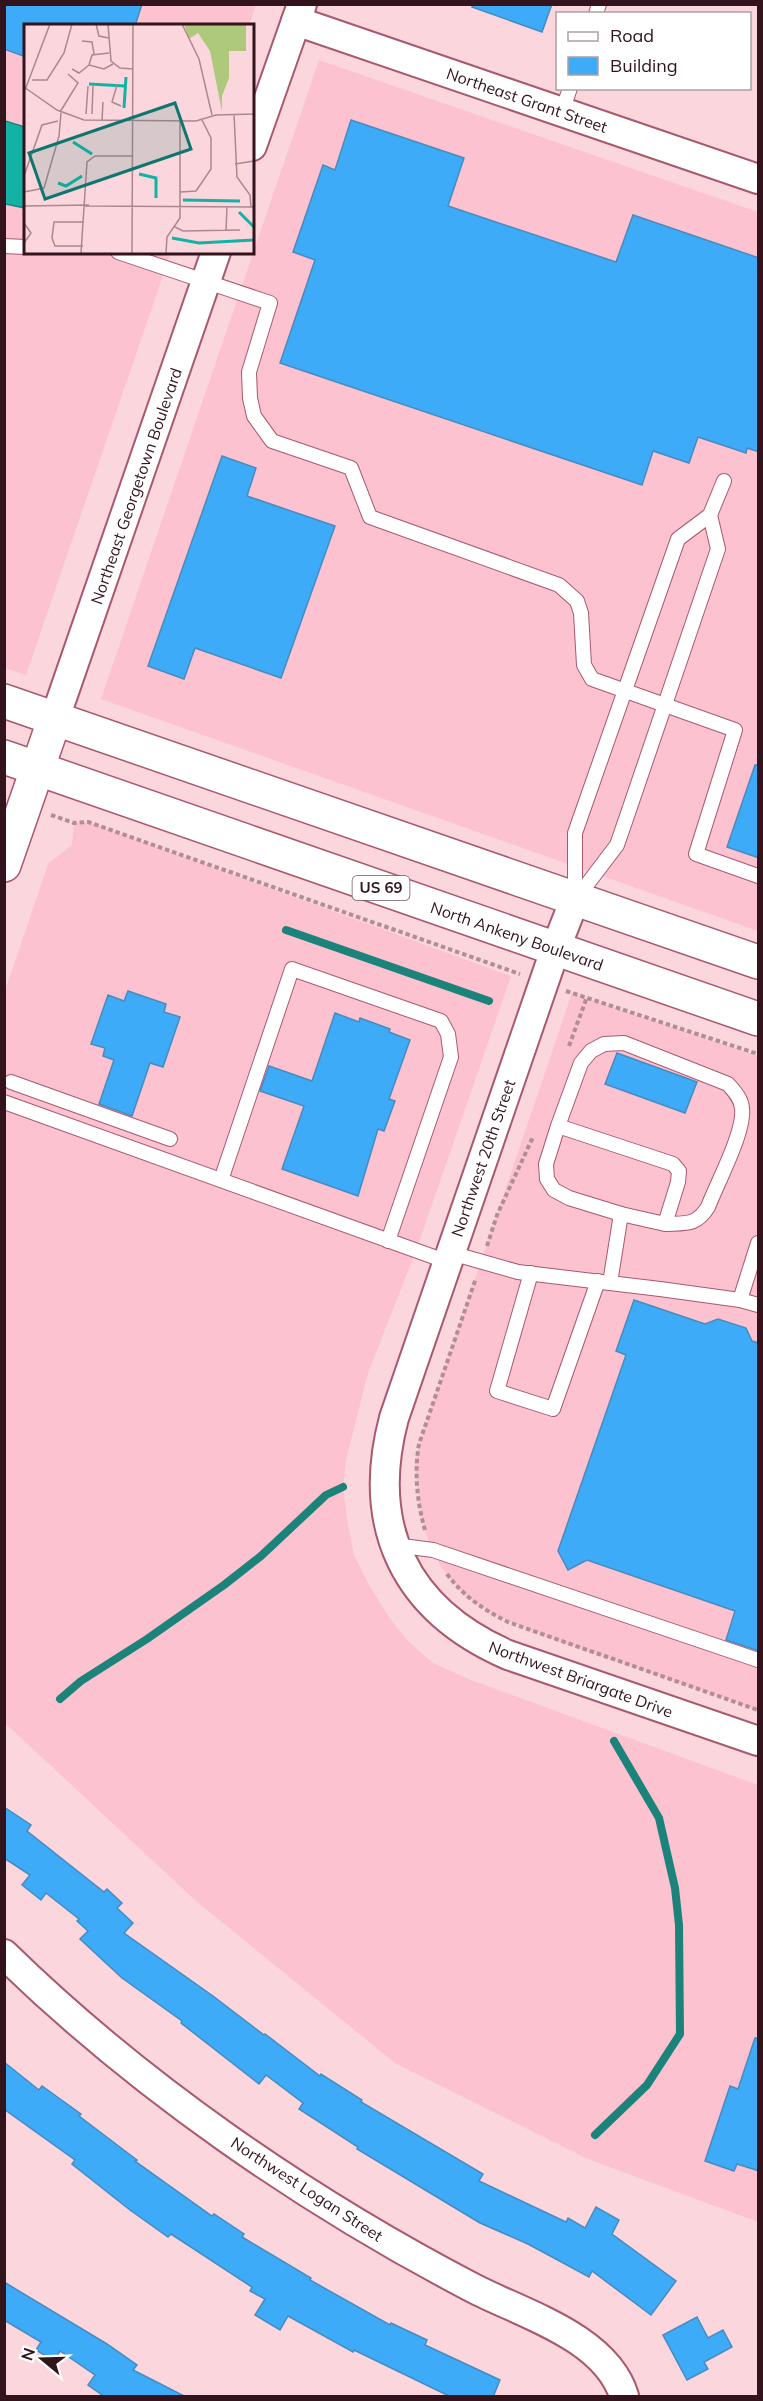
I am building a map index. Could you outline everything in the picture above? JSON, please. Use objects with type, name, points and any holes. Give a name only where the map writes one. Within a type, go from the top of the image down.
[{"type":"main road","points":[[4,701],[759,962]]},
{"type":"main road","points":[[4,865],[55,718]]},
{"type":"main road","name":"North Ankeny Boulevard","points":[[4,757],[759,1020]]},
{"type":"street","name":"Northeast Grant Street","points":[[299,13],[566,100],[759,179]]},
{"type":"street","points":[[254,140],[299,13]]},
{"type":"street","name":"Northeast Georgetown Boulevard","points":[[55,718],[215,254]]},
{"type":"street","name":"Northwest 20th Street","points":[[394,1418],[555,950],[575,899]]},
{"type":"street","name":"Northwest Briargate Drive","points":[[394,1418],[386,1448],[383,1482],[386,1512],[395,1545],[409,1574],[430,1603],[454,1626],[480,1643],[508,1655],[759,1741]]},
{"type":"street","name":"Northwest Logan Street","points":[[4,1954],[54,2003],[243,2148],[380,2237],[475,2289],[577,2340],[608,2367],[624,2397]]},
{"type":"lane","points":[[4,246],[24,247]]},
{"type":"lane","points":[[124,254],[270,303],[249,372],[249,384],[254,416],[272,441],[351,468],[370,517],[532,574],[569,592],[577,601],[581,613],[584,665],[592,679],[735,730],[696,854],[759,876]]},
{"type":"lane","points":[[575,899],[575,833],[678,538],[710,515],[724,481]]},
{"type":"lane","points":[[575,899],[616,845],[718,549],[710,515]]},
{"type":"lane","points":[[221,1180],[292,969],[441,1021],[448,1034],[450,1057],[388,1241]]},
{"type":"lane","points":[[624,1043],[728,1084],[738,1095],[742,1107],[742,1125],[708,1207],[701,1218],[692,1223],[665,1224],[621,1214],[569,1198],[554,1190],[547,1179],[546,1164],[558,1126],[581,1063],[591,1051],[604,1044],[624,1043]]},
{"type":"lane","points":[[11,1082],[170,1139]]},
{"type":"lane","points":[[4,1102],[388,1241],[518,1272],[740,1300],[759,1305]]},
{"type":"lane","points":[[558,1126],[673,1164],[679,1171],[678,1182],[665,1224]]},
{"type":"lane","points":[[531,1273],[497,1391],[553,1409],[604,1282],[621,1214]]},
{"type":"lane","points":[[740,1300],[759,1244]]},
{"type":"lane","points":[[395,1545],[433,1550],[759,1660]]},
{"type":"path","points":[[24,807],[74,823],[88,822],[507,968],[543,985],[596,999],[759,1054]]},
{"type":"shaded area","points":[[5,5],[256,5],[249,24],[24,24],[24,254],[170,254],[26,675],[5,668]]},
{"type":"shaded area","points":[[319,60],[758,212],[758,931],[101,699]]},
{"type":"shaded area","points":[[5,121],[24,127],[24,208],[5,204]]},
{"type":"shaded area","points":[[88,822],[511,976],[416,1251],[368,1373],[346,1460],[343,1487],[354,1555],[389,1617],[408,1641],[433,1663],[471,1680],[758,1785],[758,2222],[588,2159],[395,2063],[196,1901],[5,1723],[5,991],[48,864],[72,845],[74,823]]},
{"type":"shaded area","points":[[572,993],[758,1056],[758,1710],[543,1636],[489,1612],[464,1595],[441,1567],[427,1537],[421,1517],[415,1464],[419,1444]]},
{"type":"building","points":[[4,4],[142,4],[136,24],[24,24],[24,56],[4,49]]},
{"type":"building","points":[[473,4],[552,4],[542,32],[472,7]]},
{"type":"building","points":[[351,120],[464,158],[448,206],[616,262],[633,215],[759,258],[759,452],[747,448],[746,453],[698,437],[689,463],[653,451],[642,485],[280,363],[315,260],[293,252],[323,165],[335,170]]},
{"type":"building","points":[[222,456],[256,468],[247,496],[335,526],[281,678],[195,648],[184,679],[148,666]]},
{"type":"building","points":[[755,765],[759,765],[759,858],[727,847]]},
{"type":"building","points":[[128,991],[166,1004],[164,1012],[180,1017],[163,1067],[150,1063],[132,1116],[99,1104],[114,1060],[103,1056],[105,1048],[91,1044],[108,995],[124,1001]]},
{"type":"building","points":[[335,1013],[359,1022],[360,1018],[390,1029],[389,1032],[410,1040],[389,1099],[395,1101],[384,1131],[378,1129],[358,1196],[282,1169],[304,1106],[260,1091],[269,1066],[312,1081]]},
{"type":"building","points":[[617,1053],[697,1082],[685,1113],[605,1084]]},
{"type":"building","points":[[634,1300],[705,1324],[718,1319],[746,1328],[752,1341],[759,1343],[759,1651],[726,1640],[735,1611],[587,1560],[568,1570],[558,1551],[626,1355],[616,1351]]},
{"type":"building","points":[[4,1807],[31,1825],[27,1831],[104,1892],[107,1889],[122,1903],[117,1908],[133,1923],[124,1933],[320,2076],[321,2074],[362,2100],[361,2102],[483,2174],[479,2181],[566,2222],[568,2218],[585,2228],[596,2207],[619,2220],[612,2234],[676,2281],[651,2315],[592,2271],[589,2277],[528,2244],[480,2223],[357,2149],[358,2147],[299,2109],[303,2103],[266,2075],[259,2084],[181,2023],[182,2021],[122,1978],[80,1939],[88,1931],[77,1921],[79,1919],[46,1893],[41,1900],[22,1885],[30,1875],[4,1858]]},
{"type":"building","points":[[755,2038],[759,2038],[759,2171],[737,2164],[734,2171],[705,2161],[730,2086],[738,2089]]},
{"type":"building","points":[[4,2062],[39,2090],[42,2086],[81,2114],[79,2116],[137,2160],[135,2161],[212,2216],[214,2214],[244,2234],[242,2237],[311,2278],[310,2280],[390,2325],[391,2323],[427,2340],[425,2345],[500,2380],[493,2397],[451,2397],[354,2350],[353,2352],[288,2316],[280,2330],[255,2315],[265,2299],[250,2291],[252,2287],[171,2234],[168,2237],[130,2210],[72,2164],[75,2160],[4,2109]]},
{"type":"building","points":[[4,2282],[107,2344],[137,2365],[133,2370],[186,2397],[105,2397],[88,2385],[95,2375],[60,2351],[54,2361],[36,2350],[41,2342],[4,2320]]},
{"type":"building","points":[[697,2317],[708,2338],[723,2330],[732,2347],[704,2362],[708,2369],[687,2380],[663,2335]]},
{"type":"waterway","points":[[286,930],[489,1001]]},
{"type":"waterway","points":[[60,1699],[81,1681],[147,1639],[224,1585],[261,1556],[326,1495],[343,1487]]},
{"type":"waterway","points":[[595,2135],[647,2085],[680,2034],[679,1925],[675,1888],[659,1818],[614,1741]]}]
